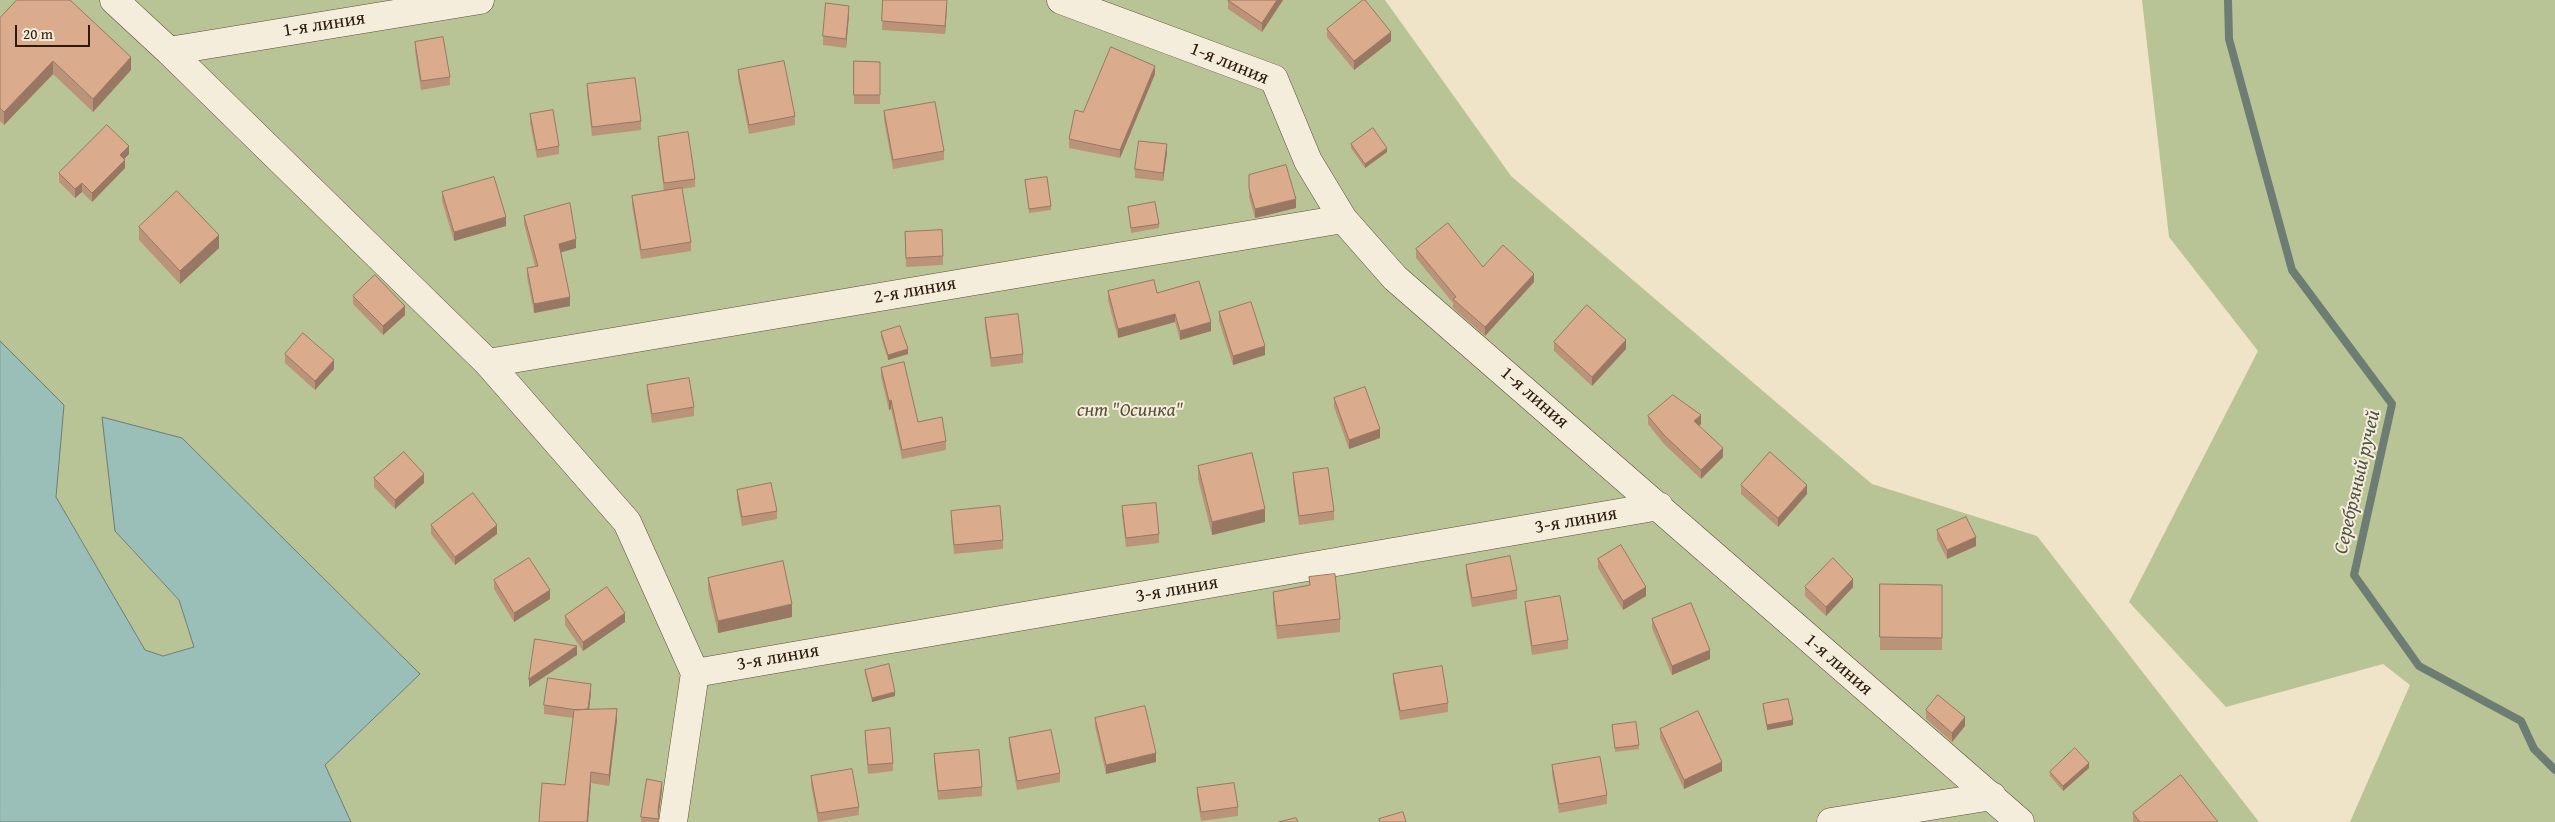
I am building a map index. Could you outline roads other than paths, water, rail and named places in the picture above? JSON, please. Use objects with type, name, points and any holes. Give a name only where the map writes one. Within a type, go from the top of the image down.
[{"type":"street","points":[[114,0],[169,50],[488,364],[627,522],[695,673],[673,822]]},
{"type":"street","name":"1-я линия","points":[[169,50],[480,0]]},
{"type":"street","name":"1-я линия","points":[[1061,0],[1274,79],[1308,162],[1343,219],[1395,278],[1660,506],[1843,670],[2020,822]]},
{"type":"street","name":"2-я линия","points":[[488,364],[1343,219]]},
{"type":"street","name":"3-я линия","points":[[695,673],[1660,506]]},
{"type":"street","points":[[1831,822],[1992,796]]},
{"type":"water","points":[[0,341],[64,405],[56,497],[145,650],[163,656],[194,647],[179,600],[115,531],[102,417],[182,438],[420,674],[325,765],[351,822],[0,822]]},
{"type":"waterway","name":"Серебряный ручей","points":[[2228,0],[2229,39],[2292,270],[2392,404],[2354,575],[2419,666],[2521,721],[2534,749],[2555,770]]},
{"type":"park label","name":"снт \"Осинка\"","points":[[1130,411]]}]
